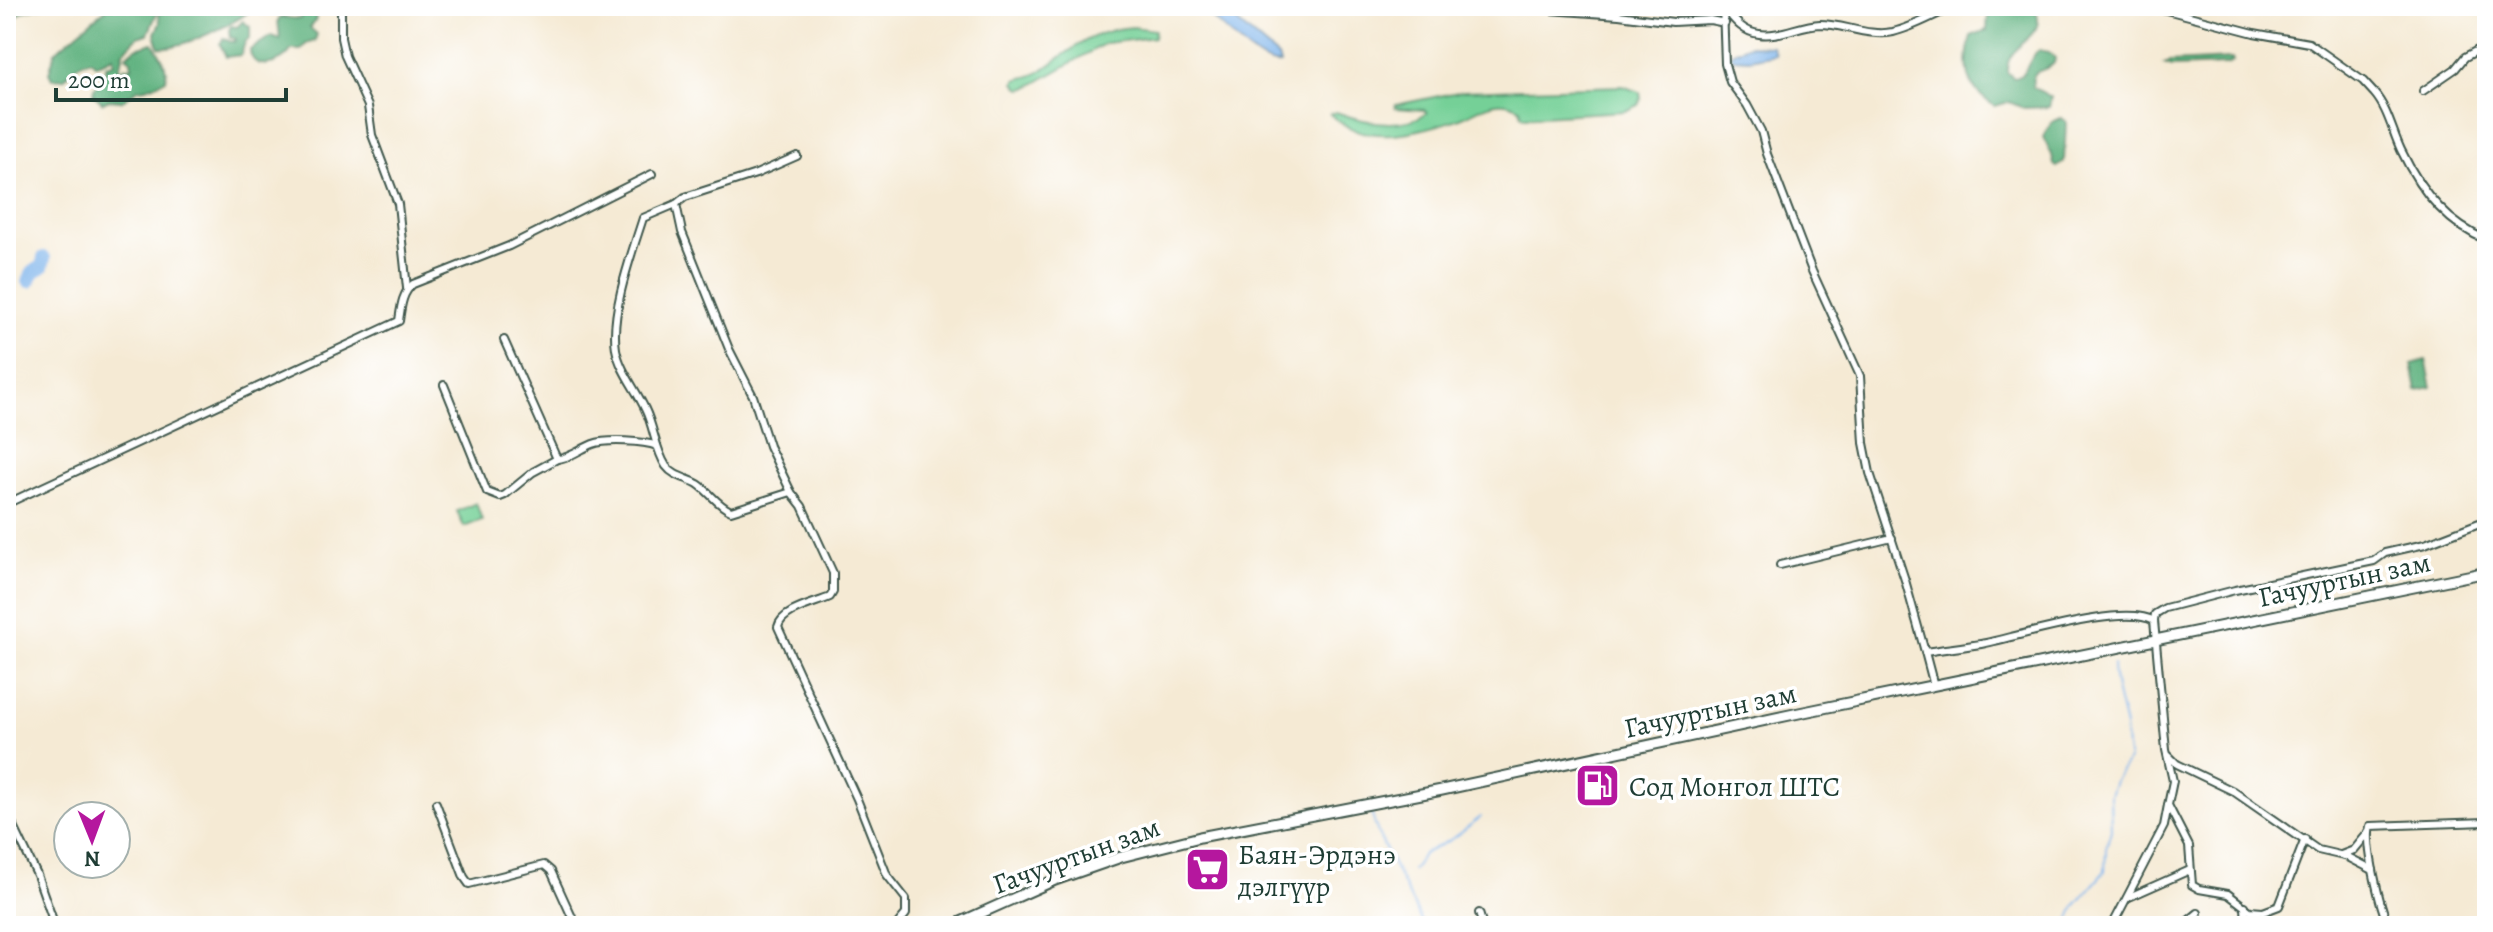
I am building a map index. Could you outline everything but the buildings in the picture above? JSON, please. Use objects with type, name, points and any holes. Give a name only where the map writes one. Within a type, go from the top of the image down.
[{"type":"main road","name":"Гачууртын зам","points":[[952,926],[1055,880],[1108,861],[1200,837],[1442,790],[2487,572]]},
{"type":"street","points":[[6,504],[399,321],[407,288],[398,204],[372,135],[368,106],[345,56],[341,38],[341,6]]},
{"type":"street","points":[[1494,6],[1673,22],[1710,20],[1725,23]]},
{"type":"street","points":[[1723,7],[1742,29],[1758,34],[1775,34],[1801,26],[1823,24],[1889,33],[1906,29],[1956,6]]},
{"type":"street","points":[[2151,6],[2270,37],[2309,43],[2363,81],[2374,93],[2425,193],[2451,219],[2487,240]]},
{"type":"street","points":[[1723,7],[1725,64],[1730,82],[1761,131],[1812,271],[1860,376],[1864,443],[1870,473],[1934,686]]},
{"type":"street","points":[[2423,91],[2455,69],[2465,57],[2487,45]]},
{"type":"street","points":[[791,492],[731,511],[698,484],[667,468],[646,410],[625,373],[615,338],[625,276],[643,218],[685,197],[756,174],[797,156]]},
{"type":"street","points":[[407,288],[509,246],[652,174]]},
{"type":"street","points":[[676,204],[682,232],[729,349],[753,396],[769,446],[791,492],[802,506],[833,573],[830,597],[787,614],[780,619],[778,627],[857,799],[887,875],[906,899],[906,914],[896,926]]},
{"type":"street","points":[[504,340],[557,459]]},
{"type":"street","points":[[444,385],[487,492],[500,497],[533,472],[595,443],[609,441],[657,446]]},
{"type":"street","points":[[2112,926],[2164,826],[2173,781],[2166,750],[2155,614],[2165,608],[2235,590],[2374,561],[2385,553],[2425,544],[2487,520]]},
{"type":"street","points":[[1780,565],[1892,538]]},
{"type":"street","points":[[1925,652],[1981,644],[2111,617],[2140,615],[2154,621]]},
{"type":"street","points":[[2166,750],[2177,764],[2233,791],[2318,850],[2362,862],[2373,870]]},
{"type":"street","points":[[436,803],[469,884],[544,865],[551,871],[576,926]]},
{"type":"street","points":[[2168,805],[2189,846],[2192,885],[2228,894],[2250,911],[2263,912],[2279,906],[2305,839]]},
{"type":"street","points":[[6,810],[37,875],[55,926]]},
{"type":"street","points":[[2340,856],[2354,850],[2370,826],[2487,822]]},
{"type":"street","points":[[2368,833],[2373,870],[2389,926]]},
{"type":"street","points":[[2127,898],[2190,870]]},
{"type":"street","points":[[2245,906],[2246,926]]},
{"type":"street","points":[[1479,913],[1483,926]]},
{"type":"street","points":[[2182,926],[2198,913]]},
{"type":"green space","points":[[6,6],[45,6],[24,11],[9,22],[6,21]]},
{"type":"green space","points":[[109,6],[160,6],[148,34],[138,37],[122,53],[119,68],[123,71],[125,67],[132,67],[131,60],[126,56],[136,48],[153,43],[163,60],[166,79],[138,89],[122,101],[103,103],[93,94],[94,88],[104,80],[106,66],[114,63],[113,57],[96,65],[91,60],[83,62],[65,78],[52,79],[49,73],[55,52]]},
{"type":"green space","points":[[170,6],[255,6],[210,33],[181,44],[159,47],[155,33],[160,23],[159,15]]},
{"type":"green space","points":[[292,6],[314,6],[316,19],[310,28],[317,34],[315,41],[301,50],[291,50],[275,63],[256,62],[250,50],[271,36],[280,39],[278,20],[282,17],[300,19],[301,15]]},
{"type":"green space","points":[[2016,6],[2035,9],[2037,27],[2013,54],[2007,72],[2014,78],[2018,77],[2039,50],[2049,52],[2055,58],[2054,63],[2036,73],[2033,87],[2051,97],[2049,107],[2024,108],[2009,102],[1995,106],[1978,92],[1969,76],[1967,58],[1971,36],[1987,30],[1988,15]]},
{"type":"green space","points":[[243,21],[250,27],[250,38],[245,42],[241,55],[226,57],[220,44],[223,39],[234,42],[236,39],[230,37],[229,30]]},
{"type":"green space","points":[[1133,27],[1155,30],[1154,37],[1106,43],[1027,88],[1021,89],[1015,83],[1038,73],[1095,36]]},
{"type":"green space","points":[[2232,59],[2233,62],[2226,65],[2172,67],[2164,64],[2170,62]]},
{"type":"green space","points":[[1622,86],[1640,92],[1641,99],[1638,105],[1625,111],[1525,117],[1520,108],[1502,103],[1407,133],[1358,131],[1330,114],[1336,112],[1358,119],[1393,123],[1427,113],[1424,110],[1395,108],[1395,105],[1463,91]]},
{"type":"green space","points":[[2061,118],[2066,122],[2064,162],[2057,167],[2043,137],[2052,122]]},
{"type":"green space","points":[[2426,360],[2432,387],[2417,390],[2412,364]]},
{"type":"green space","points":[[476,503],[482,520],[464,527],[457,511]]},
{"type":"water","points":[[1199,6],[1218,6],[1278,57],[1280,64],[1261,59],[1249,51]]},
{"type":"water","points":[[1749,45],[1772,46],[1775,54],[1750,59],[1732,58],[1731,53]]},
{"type":"waterway","points":[[29,281],[33,272],[42,267],[44,258]]},
{"type":"waterway","points":[[2067,926],[2075,906],[2105,871],[2111,830],[2110,795],[2116,778],[2129,760],[2113,664]]},
{"type":"waterway","points":[[1371,813],[1379,836],[1424,926]]},
{"type":"waterway","points":[[1412,870],[1423,854],[1450,840],[1481,817]]},
{"type":"place","name":"Сод Монгол ШТС","points":[[1598,786]]},
{"type":"place","name":"Баян-Эрдэнэ дэлгүүр","points":[[1207,870]]}]
